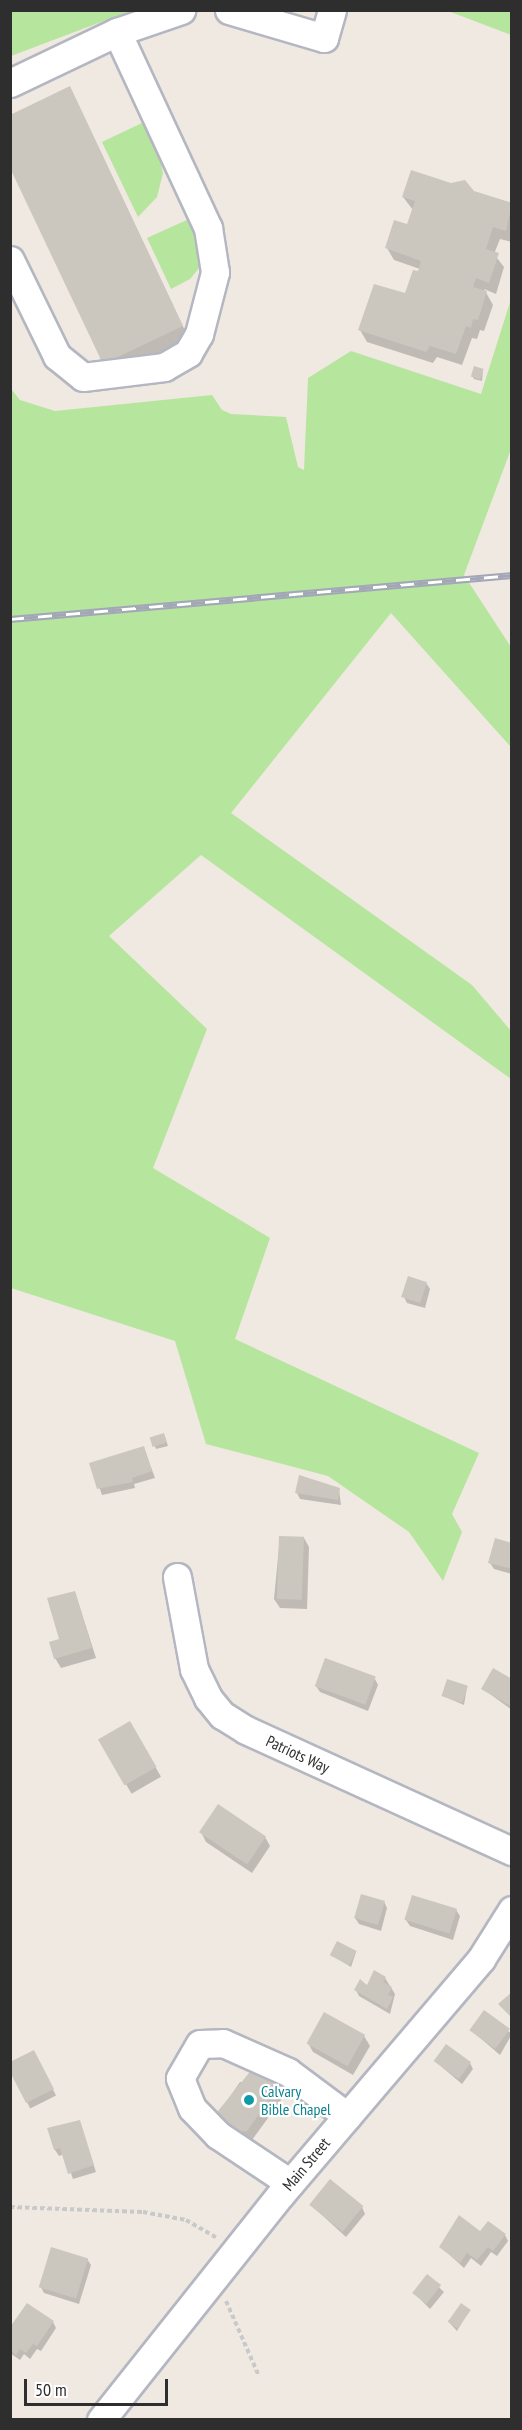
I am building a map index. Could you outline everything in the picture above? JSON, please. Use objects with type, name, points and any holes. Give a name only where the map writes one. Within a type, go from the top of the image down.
[{"type":"street","points":[[10,83],[117,32],[181,10]]},
{"type":"street","points":[[229,10],[324,38],[333,10]]},
{"type":"street","points":[[10,260],[57,356],[83,377],[164,367],[188,353],[200,334],[215,272],[208,228],[117,32]]},
{"type":"street","name":"Patriots Way","points":[[177,1577],[194,1669],[208,1698],[222,1715],[257,1736],[512,1851]]},
{"type":"street","name":"Main Street","points":[[101,2420],[290,2183],[481,1959],[512,1910]]},
{"type":"street","points":[[290,2183],[218,2135],[192,2108],[180,2078],[200,2044],[223,2043],[288,2072],[347,2116]]},
{"type":"path","points":[[10,2207],[165,2216],[198,2224],[234,2251]]},
{"type":"path","points":[[213,2278],[220,2284],[250,2363],[258,2374]]},
{"type":"green space","points":[[11,10],[130,10],[130,11],[11,56]]},
{"type":"green space","points":[[448,11],[511,11],[511,35]]},
{"type":"green space","points":[[142,123],[158,151],[163,173],[157,197],[138,217],[102,142]]},
{"type":"green space","points":[[189,219],[200,254],[200,267],[190,279],[171,289],[147,238]]},
{"type":"green space","points":[[511,299],[511,449],[464,575],[511,647],[511,747],[391,613],[231,813],[472,985],[511,1031],[511,1079],[201,855],[109,936],[207,1029],[153,1168],[270,1238],[235,1339],[479,1453],[452,1514],[462,1532],[443,1581],[409,1532],[328,1476],[206,1444],[175,1341],[11,1288],[11,389],[20,400],[55,411],[212,395],[222,410],[231,414],[286,417],[298,467],[304,470],[308,378],[351,351],[481,394]]},
{"type":"building","points":[[70,86],[183,326],[103,364],[10,168],[10,115]]},
{"type":"building","points":[[411,170],[451,183],[465,180],[474,191],[512,203],[506,231],[493,227],[486,249],[499,253],[489,283],[476,278],[473,287],[487,291],[478,320],[473,319],[471,328],[466,326],[456,354],[430,346],[426,352],[358,330],[374,284],[405,293],[413,270],[418,271],[421,261],[385,248],[394,220],[407,224],[415,201],[402,197]]},
{"type":"building","points":[[474,366],[484,369],[480,379],[471,377]]},
{"type":"building","points":[[408,1276],[427,1282],[420,1303],[401,1297]]},
{"type":"building","points":[[164,1433],[167,1443],[153,1447],[150,1437]]},
{"type":"building","points":[[144,1446],[152,1471],[132,1478],[133,1482],[97,1489],[89,1463]]},
{"type":"building","points":[[299,1475],[340,1488],[338,1500],[295,1493]]},
{"type":"building","points":[[279,1536],[304,1537],[302,1600],[277,1599]]},
{"type":"building","points":[[495,1538],[512,1543],[512,1569],[488,1563]]},
{"type":"building","points":[[75,1591],[92,1648],[54,1659],[49,1642],[59,1639],[47,1598]]},
{"type":"building","points":[[325,1658],[376,1676],[365,1705],[315,1686]]},
{"type":"building","points":[[493,1668],[512,1679],[512,1707],[481,1689]]},
{"type":"building","points":[[447,1679],[468,1686],[462,1703],[441,1696]]},
{"type":"building","points":[[130,1721],[156,1767],[124,1785],[98,1740]]},
{"type":"building","points":[[218,1804],[266,1836],[247,1865],[199,1832]]},
{"type":"building","points":[[361,1894],[385,1901],[378,1925],[354,1918]]},
{"type":"building","points":[[412,1895],[457,1909],[449,1934],[404,1920]]},
{"type":"building","points":[[337,1941],[357,1951],[349,1965],[330,1955]]},
{"type":"building","points":[[374,1970],[386,1977],[383,1982],[392,1987],[388,1995],[393,1997],[387,2009],[354,1990],[360,1979],[367,1985]]},
{"type":"building","points":[[512,1992],[512,2018],[498,2004]]},
{"type":"building","points":[[484,2010],[510,2029],[495,2049],[469,2030]]},
{"type":"building","points":[[324,2012],[365,2035],[348,2066],[307,2043]]},
{"type":"building","points":[[446,2044],[471,2062],[459,2079],[434,2061]]},
{"type":"building","points":[[34,2050],[54,2089],[26,2103],[10,2072],[10,2062]]},
{"type":"building","name":"Calvary Bible Chapel","points":[[253,2068],[272,2072],[279,2086],[247,2131],[237,2132],[220,2121],[218,2111]]},
{"type":"building","points":[[80,2120],[94,2165],[68,2174],[60,2148],[54,2150],[47,2128]]},
{"type":"building","points":[[330,2179],[363,2206],[343,2232],[309,2205]]},
{"type":"building","points":[[459,2215],[480,2231],[488,2221],[506,2234],[493,2251],[488,2247],[477,2260],[467,2253],[460,2263],[439,2247]]},
{"type":"building","points":[[51,2247],[88,2258],[76,2299],[39,2287]]},
{"type":"building","points":[[427,2274],[441,2285],[426,2304],[412,2293]]},
{"type":"building","points":[[27,2303],[54,2321],[37,2346],[33,2344],[26,2353],[20,2349],[16,2355],[10,2350],[10,2327]]},
{"type":"building","points":[[461,2303],[471,2310],[458,2329],[448,2322]]},
{"type":"railway","points":[[10,619],[512,575]]},
{"type":"place","name":"Calvary Bible Chapel","points":[[249,2100]]}]
